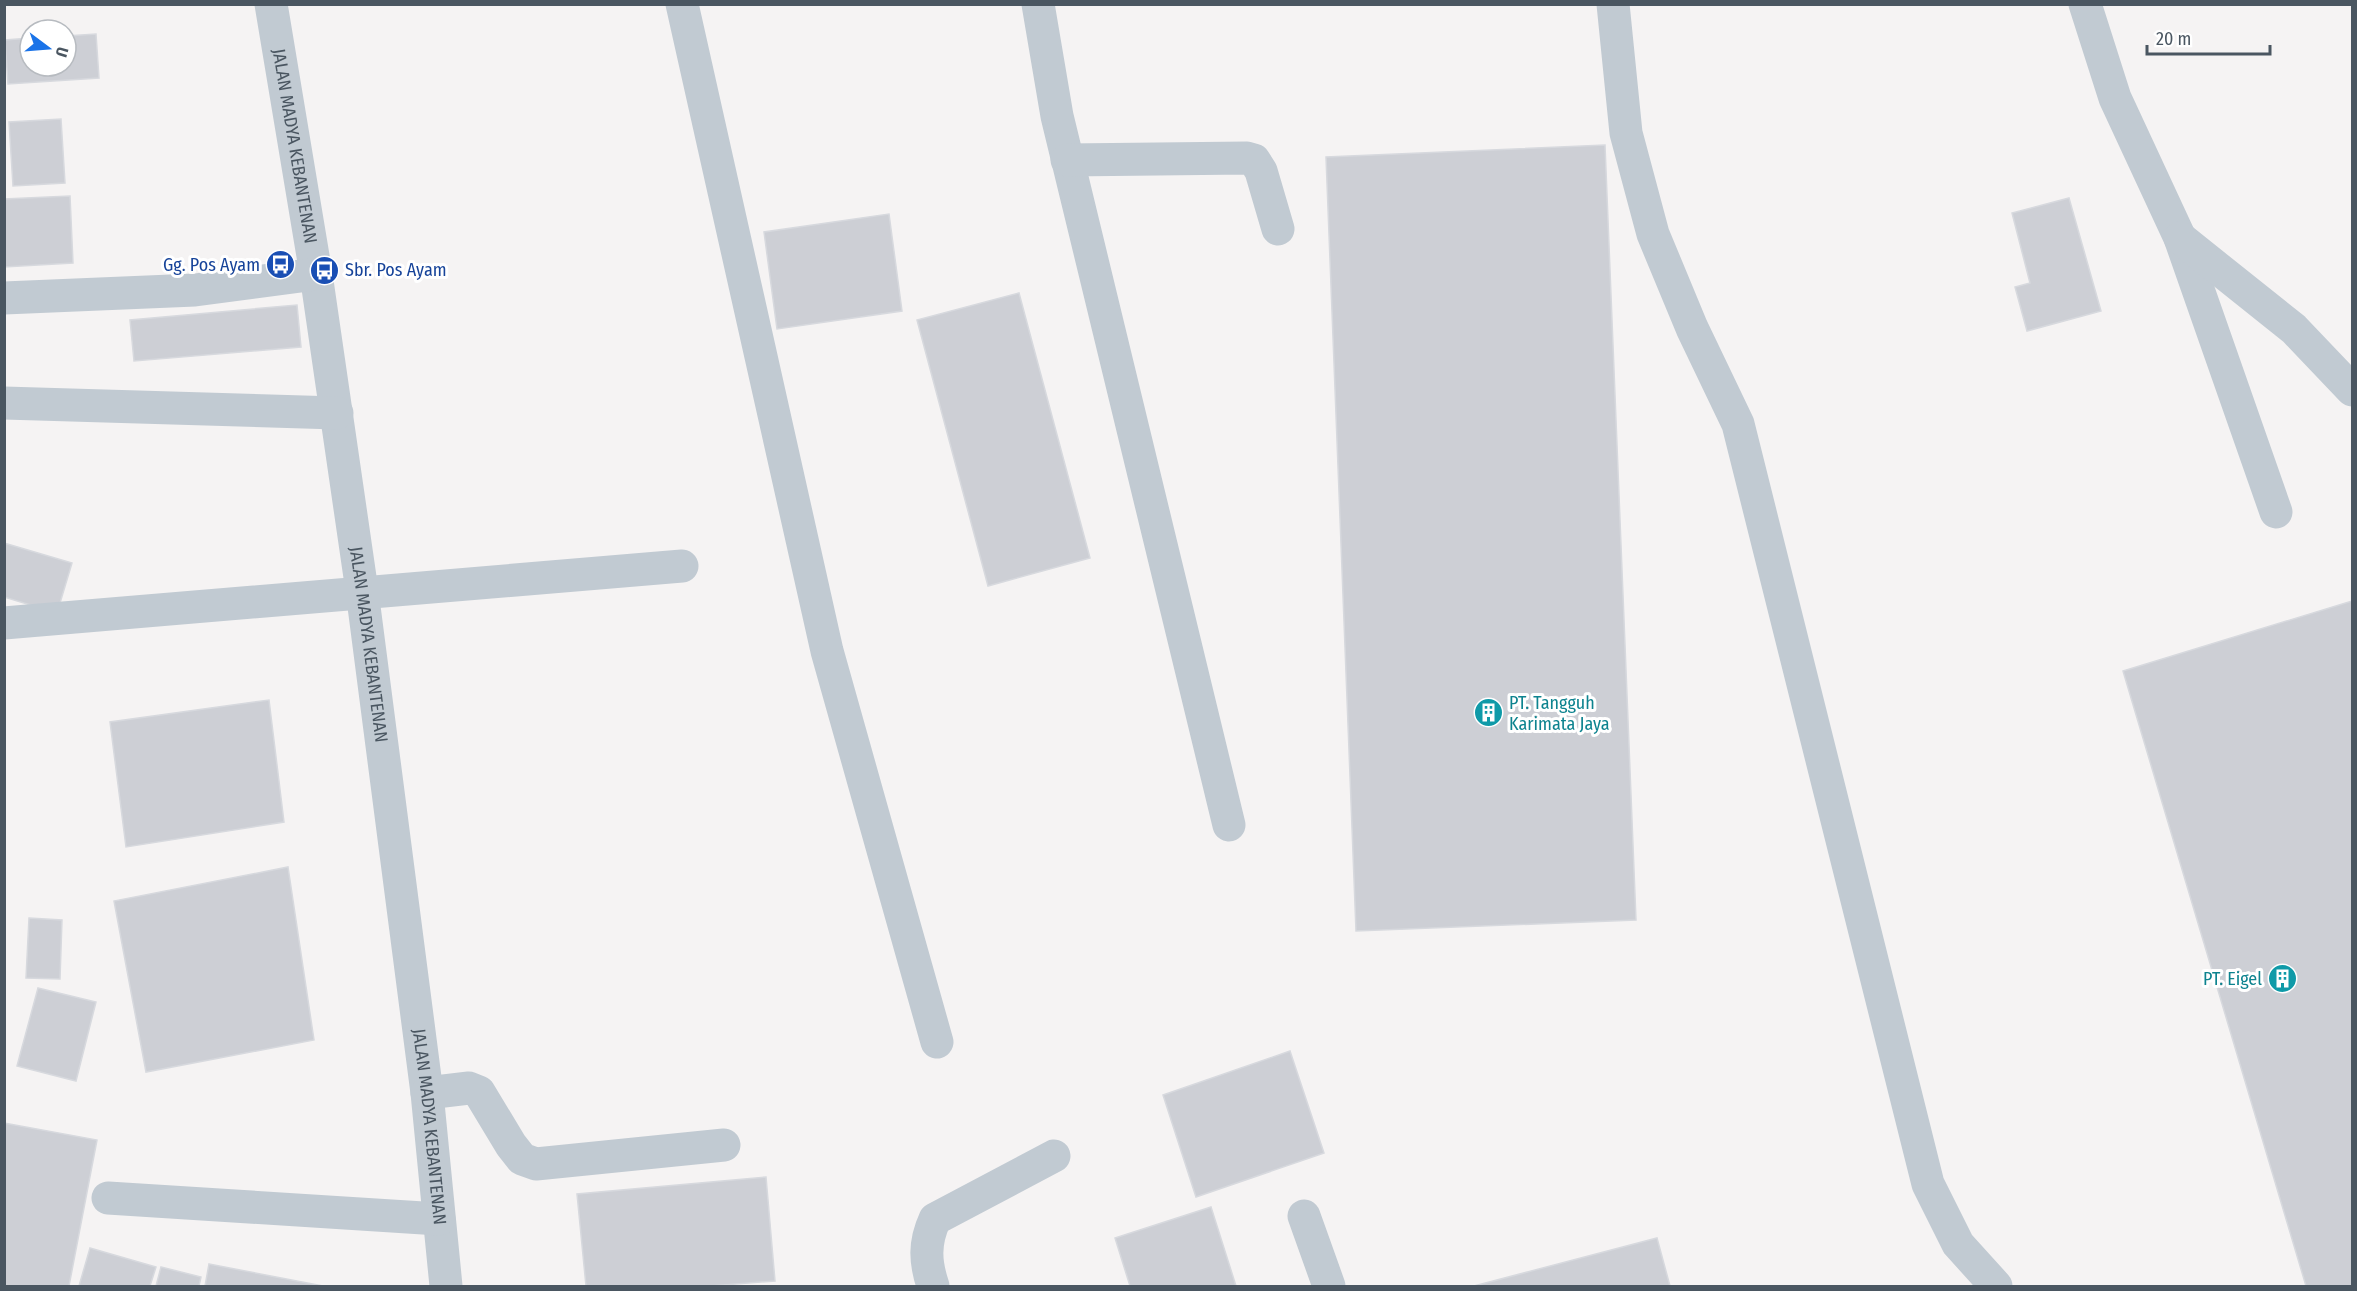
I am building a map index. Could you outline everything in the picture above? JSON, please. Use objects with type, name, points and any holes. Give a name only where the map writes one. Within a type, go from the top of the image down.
[{"type":"street","name":"JALAN MADYA KEBANTENAN","points":[[271,4],[338,413],[427,1093],[446,1287]]},
{"type":"street","points":[[682,4],[827,651],[937,1042]]},
{"type":"street","points":[[1038,4],[1050,86],[1067,160],[1229,825]]},
{"type":"street","points":[[1613,4],[1626,133],[1653,234],[1692,328],[1738,424],[1928,1184],[1959,1244],[1996,1287]]},
{"type":"street","points":[[2085,4],[2115,98],[2180,238],[2276,512]]},
{"type":"street","points":[[1067,160],[1247,158],[1254,160],[1261,171],[1278,230]]},
{"type":"street","points":[[2180,238],[2294,329],[2352,390]]},
{"type":"street","points":[[4,298],[195,290],[316,274]]},
{"type":"street","points":[[4,403],[338,413]]},
{"type":"street","points":[[4,623],[362,591],[682,566]]},
{"type":"street","points":[[427,1093],[469,1088],[479,1092],[522,1159],[536,1164],[724,1145]]},
{"type":"street","points":[[933,1287],[926,1265],[927,1236],[935,1219],[1054,1156]]},
{"type":"street","points":[[108,1198],[438,1219]]},
{"type":"street","points":[[1304,1216],[1329,1287]]},
{"type":"building","points":[[96,34],[99,78],[8,84],[5,40],[18,39],[18,78],[78,78],[78,35]]},
{"type":"building","points":[[61,119],[65,183],[13,186],[9,122]]},
{"type":"building","name":"PT. Tangguh Karimata Jaya","points":[[1605,145],[1636,920],[1356,931],[1326,157]]},
{"type":"building","points":[[70,196],[73,263],[4,267],[4,199]]},
{"type":"building","points":[[2069,198],[2101,311],[2027,331],[2015,287],[2030,283],[2012,213]]},
{"type":"building","points":[[889,214],[902,311],[777,329],[764,232]]},
{"type":"building","points":[[1019,293],[1090,558],[988,586],[917,320]]},
{"type":"building","points":[[297,305],[301,347],[134,361],[130,320]]},
{"type":"building","points":[[4,543],[72,563],[57,613],[4,597]]},
{"type":"building","name":"PT. Eigel","points":[[2352,601],[2352,1286],[2306,1286],[2123,671]]},
{"type":"building","points":[[269,700],[284,822],[126,847],[110,722]]},
{"type":"building","points":[[288,867],[314,1040],[146,1072],[114,901]]},
{"type":"building","points":[[29,918],[62,920],[60,979],[26,978]]},
{"type":"building","points":[[38,988],[96,1002],[76,1081],[17,1066]]},
{"type":"building","points":[[1290,1051],[1324,1153],[1196,1197],[1163,1095]]},
{"type":"building","points":[[4,1123],[97,1140],[69,1286],[4,1286]]},
{"type":"building","points":[[766,1177],[775,1281],[711,1286],[586,1286],[577,1194]]},
{"type":"building","points":[[1211,1207],[1236,1286],[1130,1286],[1115,1238]]},
{"type":"building","points":[[1657,1238],[1670,1286],[1474,1286]]},
{"type":"building","points":[[90,1248],[156,1267],[150,1286],[79,1286]]},
{"type":"building","points":[[209,1264],[323,1286],[205,1286]]},
{"type":"building","points":[[161,1267],[201,1277],[199,1286],[156,1286]]},
{"type":"place","name":"Gg. Pos Ayam","points":[[281,265]]},
{"type":"place","name":"Sbr. Pos Ayam","points":[[324,270]]},
{"type":"place","name":"PT. Tangguh Karimata Jaya","points":[[1488,713]]},
{"type":"place","name":"PT. Eigel","points":[[2283,979]]}]
